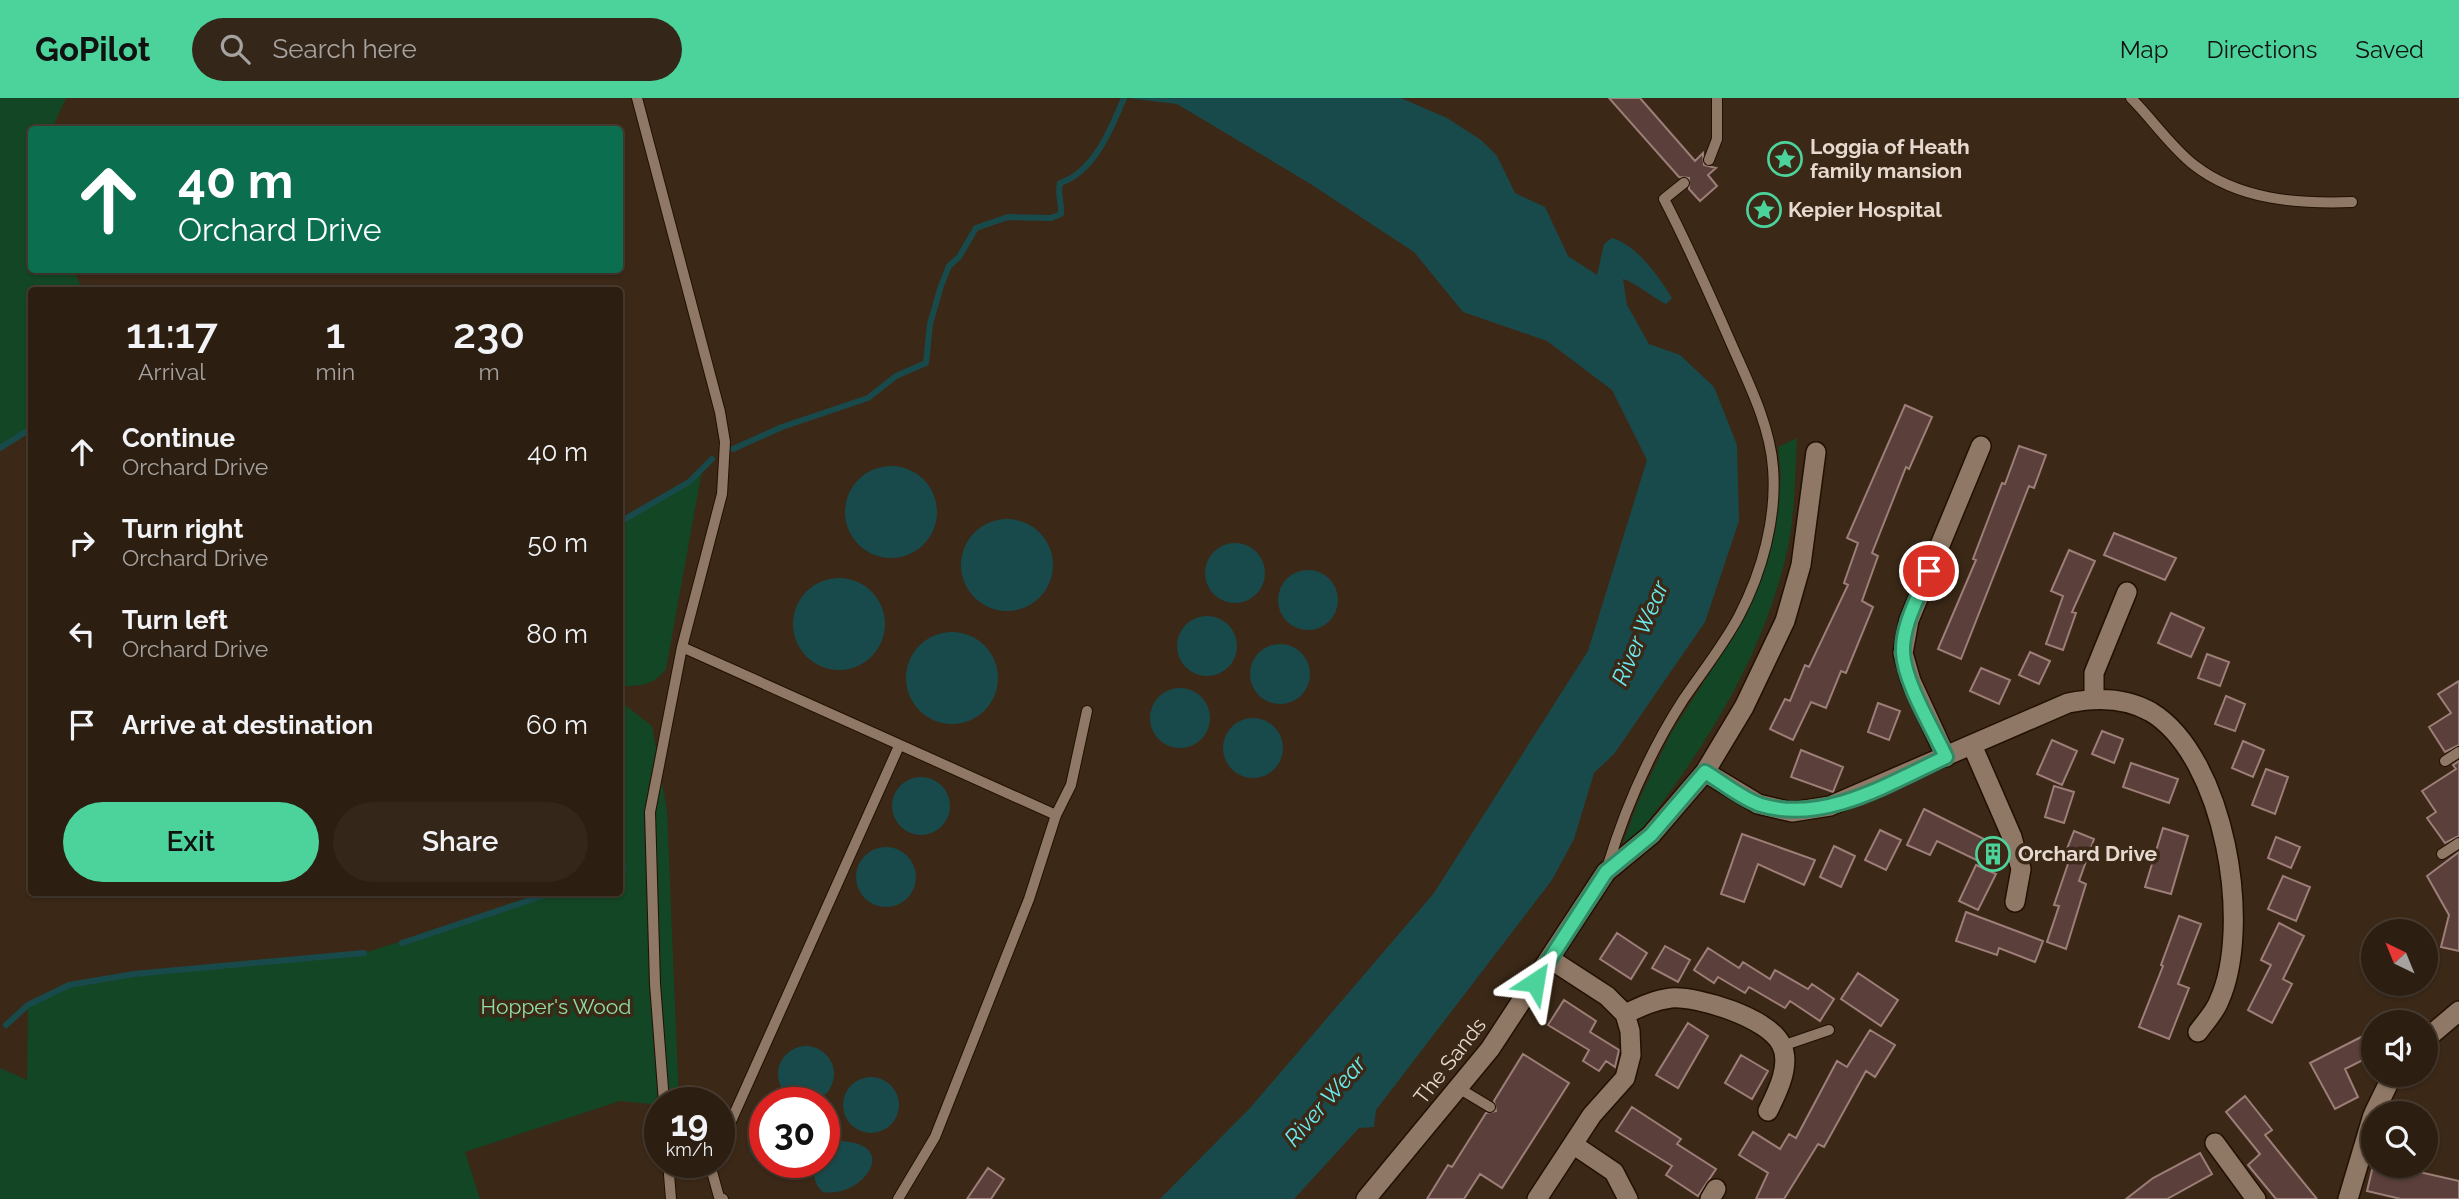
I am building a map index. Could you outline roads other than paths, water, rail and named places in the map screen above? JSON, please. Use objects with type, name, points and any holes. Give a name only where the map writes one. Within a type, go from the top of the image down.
[{"type":"street","points":[[1946,757],[1911,681],[1903,653],[1909,620],[1981,446]]},
{"type":"street","points":[[1606,872],[1651,835],[1705,772],[1744,707],[1785,621],[1801,565],[1816,452]]},
{"type":"street","points":[[2094,698],[2094,673],[2127,592]]},
{"type":"street","points":[[1705,772],[1758,804],[1792,812],[1830,806],[2068,703],[2094,698],[2123,701],[2151,712],[2177,735],[2195,764],[2229,850],[2234,906],[2230,957],[2219,1001],[2198,1032]]},
{"type":"street","points":[[1972,745],[2012,837],[2021,869],[2015,902]]},
{"type":"street","name":"The Sands","points":[[1366,1199],[1460,1089],[1550,959],[1606,872]]},
{"type":"street","points":[[1537,1199],[1592,1115],[1625,1078],[1631,1055],[1630,1031],[1625,1013],[1607,996],[1550,959]]},
{"type":"street","points":[[1625,1013],[1654,1000],[1674,998],[1742,1014],[1770,1030],[1782,1046],[1785,1067],[1768,1111]]},
{"type":"street","points":[[2438,1029],[2459,1011]]},
{"type":"street","points":[[2215,1143],[2256,1199]]},
{"type":"street","points":[[1574,1145],[1614,1172],[1628,1199]]},
{"type":"street","points":[[2348,1199],[2361,1155]]},
{"type":"lane","points":[[637,98],[720,412],[725,442],[722,494],[682,648],[650,812],[655,984],[663,1087]]},
{"type":"lane","points":[[1709,160],[1717,139],[1717,98]]},
{"type":"lane","points":[[2132,98],[2193,164],[2224,183],[2266,198],[2303,204],[2352,202]]},
{"type":"lane","points":[[1606,872],[1621,820],[1644,768],[1682,702],[1739,616],[1769,534],[1773,498],[1769,443],[1749,384],[1690,250],[1664,199],[1684,183]]},
{"type":"lane","points":[[682,648],[1056,815]]},
{"type":"lane","points":[[898,1199],[934,1137],[1029,899],[1056,815],[1071,785],[1087,711]]},
{"type":"lane","points":[[735,1112],[900,746]]},
{"type":"lane","points":[[2445,761],[2459,752]]},
{"type":"lane","points":[[2442,854],[2459,843]]},
{"type":"lane","points":[[1782,1046],[1829,1030]]},
{"type":"lane","points":[[1460,1089],[1490,1107]]},
{"type":"lane","points":[[669,1178],[671,1199]]},
{"type":"lane","points":[[713,1178],[719,1197],[723,1199]]},
{"type":"water","name":"River Wear","points":[[1127,98],[1401,98],[1447,118],[1481,140],[1497,156],[1515,193],[1545,207],[1568,256],[1597,275],[1604,244],[1612,238],[1639,255],[1672,298],[1666,304],[1623,279],[1627,305],[1649,344],[1680,355],[1714,387],[1737,445],[1739,521],[1705,622],[1614,754],[1594,773],[1574,839],[1552,880],[1376,1110],[1374,1127],[1359,1128],[1294,1199],[1160,1199],[1250,1108],[1434,893],[1588,651],[1647,460],[1612,390],[1547,341],[1463,312],[1414,252],[1309,183],[1177,104]]},
{"type":"water","points":[[891,466],[908,470],[923,480],[933,495],[937,512],[933,529],[923,544],[908,554],[891,558],[874,554],[859,544],[849,529],[845,512],[849,495],[859,480],[874,470]]},
{"type":"water","points":[[1007,519],[1024,523],[1039,533],[1049,548],[1053,565],[1049,582],[1039,597],[1024,607],[1007,611],[990,607],[975,597],[965,582],[961,565],[965,548],[975,533],[990,523]]},
{"type":"water","points":[[1235,543],[1256,552],[1265,573],[1256,594],[1235,603],[1214,594],[1205,573],[1214,552]]},
{"type":"water","points":[[1308,570],[1329,579],[1338,600],[1329,621],[1308,630],[1287,621],[1278,600],[1287,579]]},
{"type":"water","points":[[839,578],[856,582],[871,592],[881,607],[885,624],[881,641],[871,656],[856,666],[839,670],[822,666],[807,656],[797,641],[793,624],[797,607],[807,592],[822,582]]},
{"type":"water","points":[[1207,616],[1228,625],[1237,646],[1228,667],[1207,676],[1186,667],[1177,646],[1186,625]]},
{"type":"water","points":[[952,632],[969,636],[984,646],[994,661],[998,678],[994,695],[984,710],[969,720],[952,724],[935,720],[920,710],[910,695],[906,678],[910,661],[920,646],[935,636]]},
{"type":"water","points":[[1280,644],[1301,653],[1310,674],[1301,695],[1280,704],[1259,695],[1250,674],[1259,653]]},
{"type":"water","points":[[1180,688],[1201,697],[1210,718],[1201,739],[1180,748],[1159,739],[1150,718],[1159,697]]},
{"type":"water","points":[[1253,718],[1274,727],[1283,748],[1274,769],[1253,778],[1232,769],[1223,748],[1232,727]]},
{"type":"water","points":[[915,777],[927,777],[942,785],[950,800],[950,812],[942,827],[927,835],[915,835],[900,827],[892,812],[892,800],[900,785]]},
{"type":"water","points":[[880,847],[892,847],[911,860],[916,877],[914,889],[903,902],[892,907],[880,907],[861,894],[856,883],[856,871],[869,852]]},
{"type":"water","points":[[800,1046],[812,1046],[822,1050],[830,1058],[834,1068],[831,1087],[781,1087],[778,1080],[778,1068],[782,1058],[790,1050]]},
{"type":"water","points":[[865,1077],[877,1077],[887,1081],[895,1089],[899,1105],[895,1121],[887,1129],[877,1133],[865,1133],[855,1129],[847,1121],[843,1111],[843,1099],[847,1089],[855,1081]]},
{"type":"water","points":[[840,1141],[858,1144],[869,1151],[872,1160],[870,1170],[851,1187],[838,1192],[823,1192],[814,1178],[840,1178]]},
{"type":"waterway","points":[[733,449],[782,427],[868,398],[896,376],[926,363],[930,324],[941,286],[949,266],[959,257],[976,228],[1008,217],[1051,218],[1061,214],[1060,183],[1083,169],[1092,159],[1107,136],[1124,98]]},
{"type":"waterway","points":[[0,448],[28,430]]},
{"type":"waterway","points":[[623,520],[689,482],[712,459]]},
{"type":"waterway","points":[[402,943],[542,896]]},
{"type":"waterway","points":[[6,1025],[28,1005],[69,985],[134,974],[364,953]]},
{"type":"place","name":"Loggia of Heath family mansion","points":[[1785,159]]},
{"type":"place","name":"Kepier Hospital","points":[[1764,210]]},
{"type":"place","name":"Orchard Drive","points":[[1993,854]]},
{"type":"park label","name":"Hopper's Wood","points":[[556,1007]]}]
